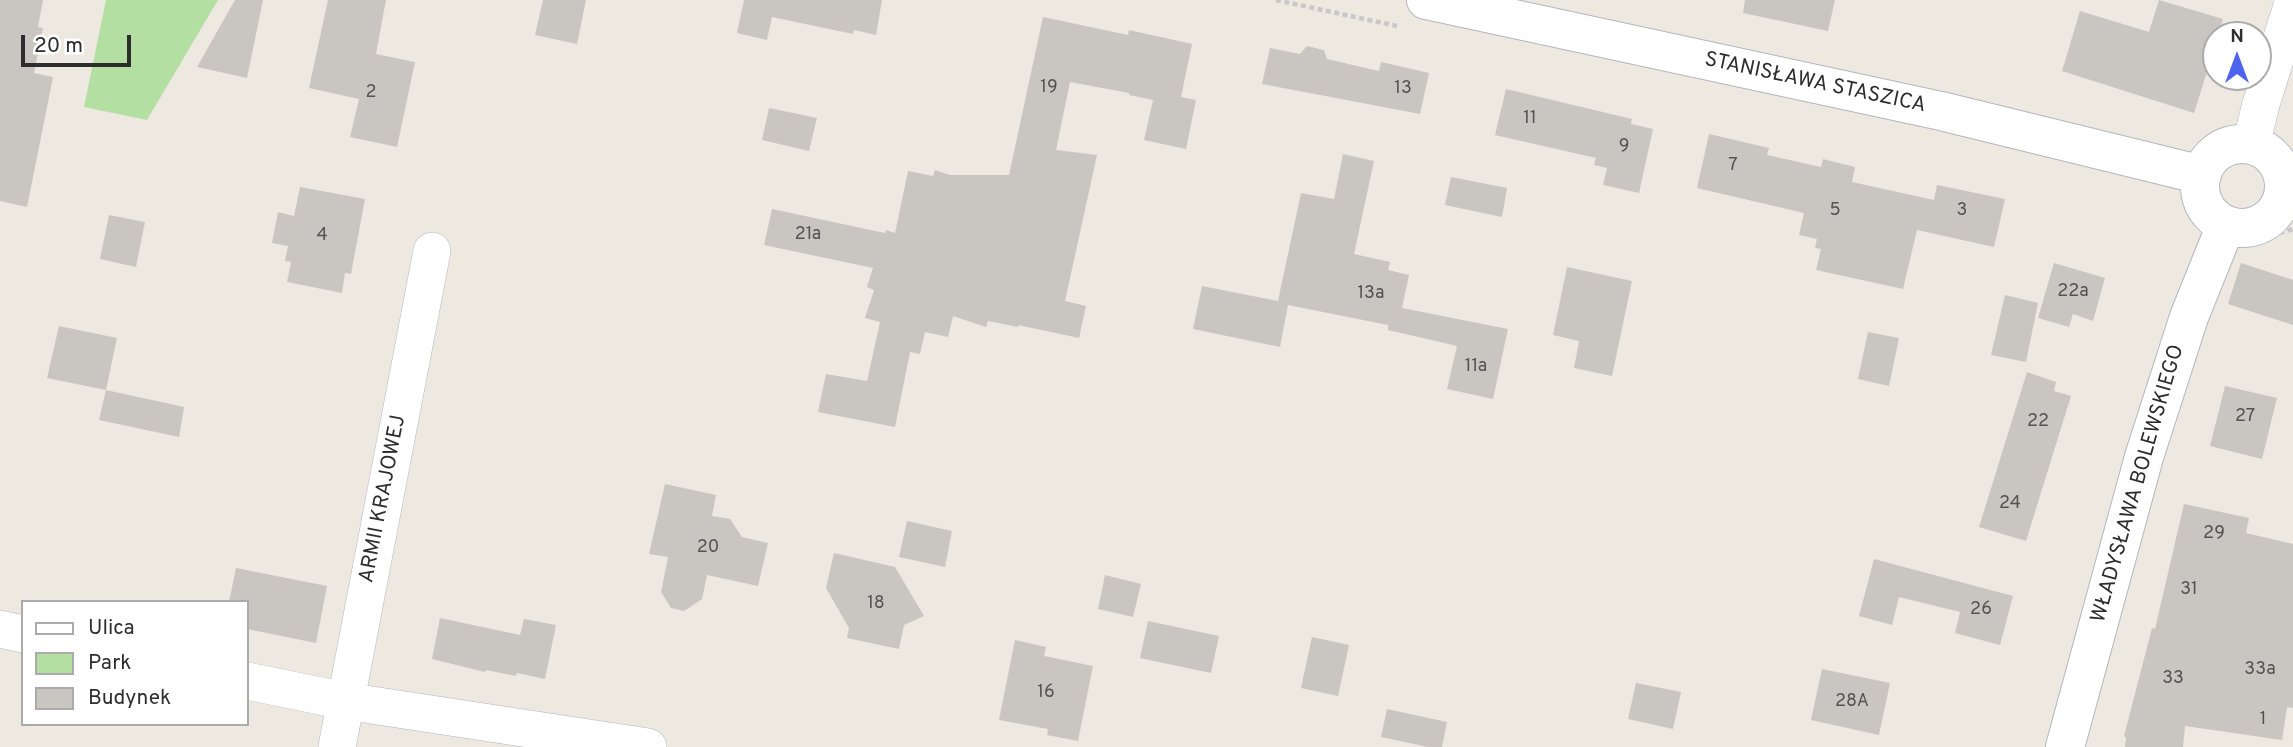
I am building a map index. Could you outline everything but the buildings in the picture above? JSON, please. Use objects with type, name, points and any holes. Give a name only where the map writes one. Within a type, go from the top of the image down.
[{"type":"street","name":"STANISŁAWA STASZICA","points":[[1426,0],[1941,111],[2202,175]]},
{"type":"street","points":[[2250,145],[2293,3]]},
{"type":"street","points":[[2237,144],[2250,145],[2268,152],[2275,159],[2289,194],[2272,216],[2258,225],[2237,228],[2212,216],[2200,193],[2202,175],[2208,161],[2221,149],[2237,144]]},
{"type":"street","name":"WŁADYSŁAWA BOLEWSKIEGO","points":[[2065,747],[2144,457],[2189,317],[2226,225]]},
{"type":"street","name":"ARMII KRAJOWEJ","points":[[337,747],[432,250]]},
{"type":"street","points":[[0,629],[21,634]]},
{"type":"street","points":[[248,681],[345,701],[648,747]]},
{"type":"green space","points":[[106,0],[218,0],[147,120],[84,107]]}]
